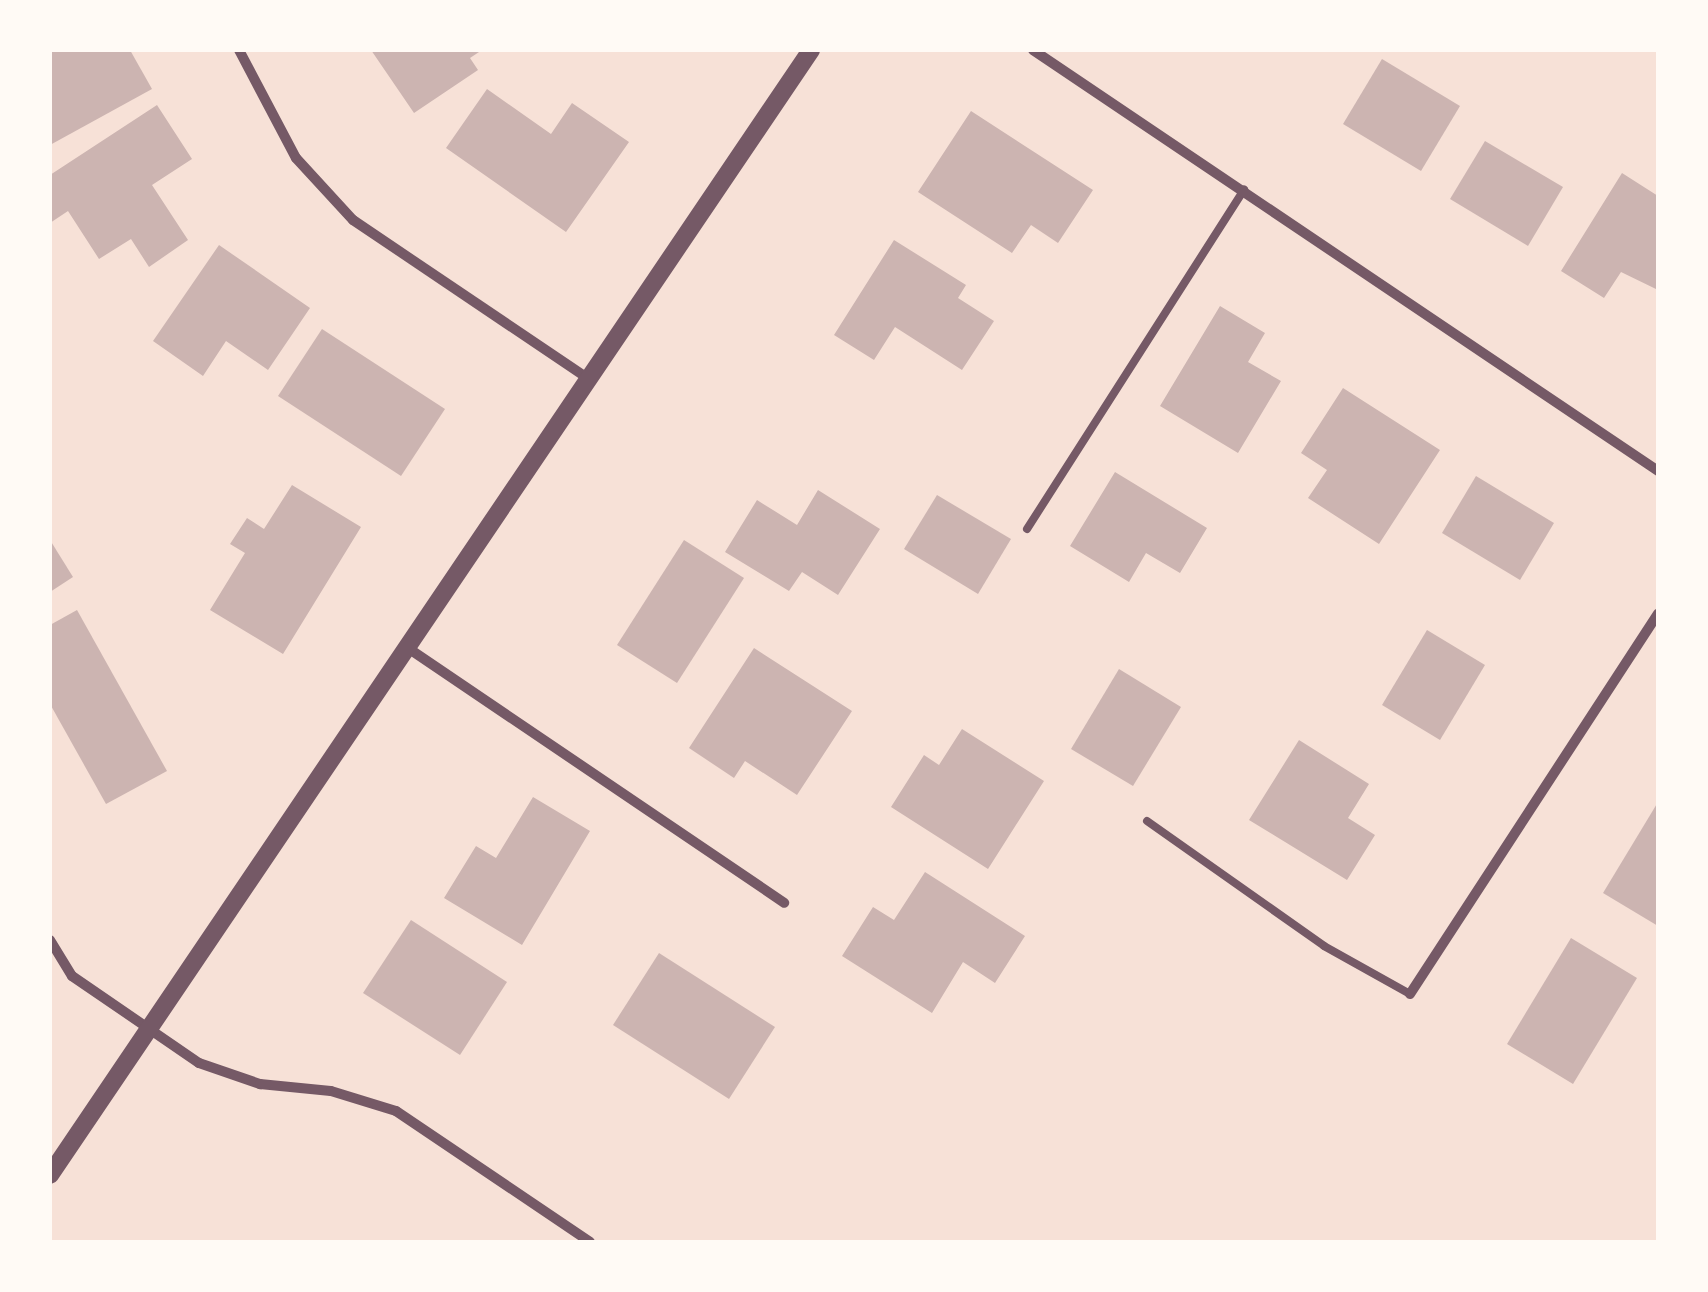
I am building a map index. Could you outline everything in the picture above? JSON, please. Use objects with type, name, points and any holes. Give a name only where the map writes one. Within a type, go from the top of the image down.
[{"type":"street","points":[[239,50],[296,158],[353,220],[586,378]]},
{"type":"street","points":[[50,1174],[811,50]]},
{"type":"street","points":[[1033,50],[1658,471]]},
{"type":"street","points":[[1410,994],[1658,614]]},
{"type":"street","points":[[404,646],[784,903]]},
{"type":"street","points":[[50,940],[72,976],[147,1032],[199,1063],[260,1084],[331,1091],[396,1112],[590,1242]]},
{"type":"lane","points":[[1026,529],[1244,190]]},
{"type":"lane","points":[[1147,821],[1324,946],[1410,994]]},
{"type":"building","points":[[50,50],[130,50],[152,89],[50,145]]},
{"type":"building","points":[[371,50],[482,50],[470,58],[478,70],[414,113]]},
{"type":"building","points":[[1382,59],[1460,106],[1421,171],[1343,124]]},
{"type":"building","points":[[487,89],[551,134],[572,103],[629,142],[566,232],[446,148]]},
{"type":"building","points":[[157,105],[192,159],[152,185],[188,240],[149,267],[131,239],[99,259],[68,211],[50,223],[50,175]]},
{"type":"building","points":[[971,111],[1093,190],[1058,243],[1031,225],[1012,253],[918,192]]},
{"type":"building","points":[[1485,141],[1563,187],[1528,246],[1450,199]]},
{"type":"building","points":[[1622,173],[1658,196],[1658,290],[1621,272],[1604,298],[1561,271]]},
{"type":"building","points":[[894,240],[966,285],[958,298],[994,321],[962,370],[895,327],[874,360],[834,335]]},
{"type":"building","points":[[219,245],[310,308],[268,370],[226,341],[203,376],[153,341]]},
{"type":"building","points":[[1220,306],[1265,333],[1248,362],[1281,381],[1238,453],[1160,406]]},
{"type":"building","points":[[322,329],[445,409],[401,476],[278,396]]},
{"type":"building","points":[[1343,388],[1440,450],[1379,544],[1308,498],[1327,470],[1301,453]]},
{"type":"building","points":[[1115,472],[1207,528],[1180,573],[1146,553],[1129,582],[1070,546]]},
{"type":"building","points":[[1476,476],[1554,523],[1520,580],[1442,533]]},
{"type":"building","points":[[292,485],[361,527],[283,654],[210,610],[245,553],[230,544],[247,518],[264,529]]},
{"type":"building","points":[[818,490],[880,529],[838,595],[802,572],[789,591],[725,552],[757,500],[797,525]]},
{"type":"building","points":[[937,495],[1011,539],[978,594],[904,549]]},
{"type":"building","points":[[50,540],[73,577],[50,592]]},
{"type":"building","points":[[684,540],[744,578],[677,683],[617,645]]},
{"type":"building","points":[[77,610],[167,771],[106,804],[50,704],[50,625]]},
{"type":"building","points":[[1427,630],[1485,665],[1440,740],[1382,705]]},
{"type":"building","points":[[754,648],[852,711],[797,795],[745,761],[734,778],[689,748]]},
{"type":"building","points":[[1119,669],[1181,707],[1133,786],[1071,749]]},
{"type":"building","points":[[962,729],[1044,781],[988,869],[891,807],[924,755],[939,765]]},
{"type":"building","points":[[1299,740],[1369,784],[1348,818],[1375,835],[1347,880],[1249,820]]},
{"type":"building","points":[[533,797],[590,831],[522,945],[444,898],[476,846],[496,858]]},
{"type":"building","points":[[1658,802],[1658,926],[1603,893]]},
{"type":"building","points":[[925,872],[1025,936],[995,983],[963,962],[932,1013],[842,956],[873,907],[894,920]]},
{"type":"building","points":[[411,920],[507,982],[460,1055],[363,993]]},
{"type":"building","points":[[1571,938],[1637,978],[1573,1084],[1507,1044]]},
{"type":"building","points":[[659,953],[775,1027],[729,1099],[613,1025]]}]
